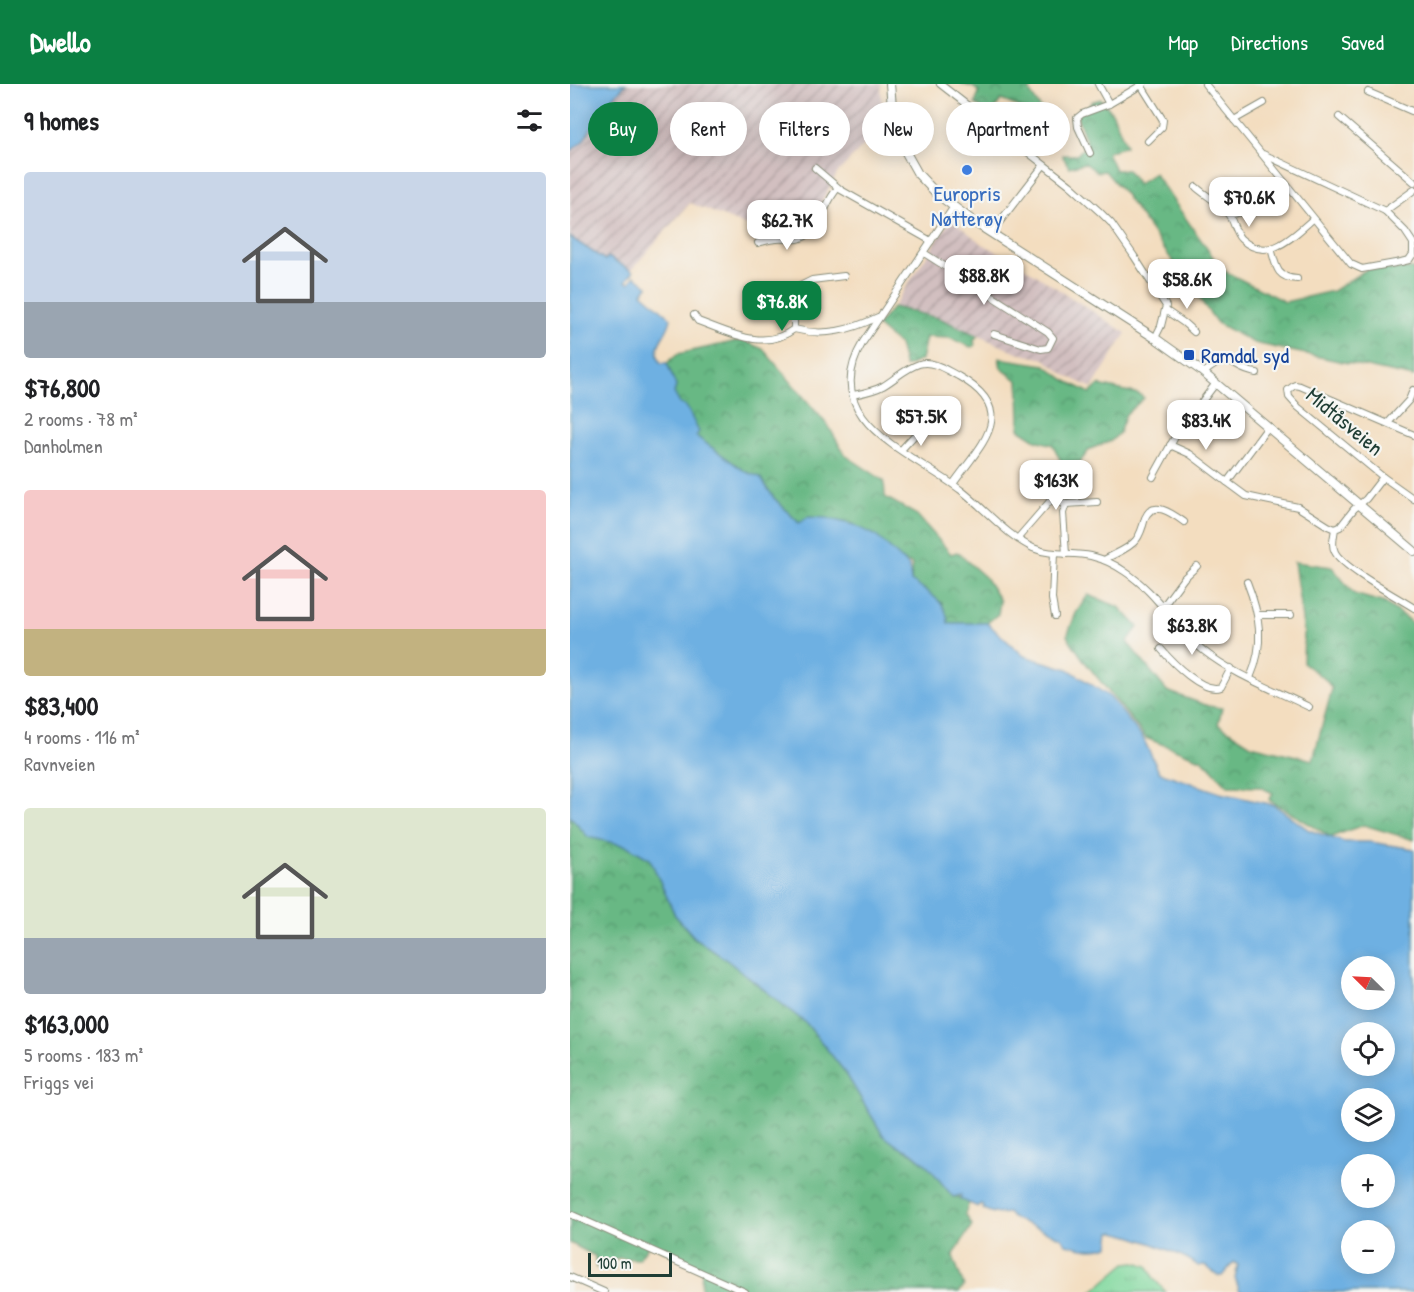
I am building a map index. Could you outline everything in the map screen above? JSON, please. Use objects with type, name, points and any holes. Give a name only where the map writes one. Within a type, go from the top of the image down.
[{"type":"main road","points":[[890,84],[893,117],[904,149],[918,174],[937,194],[953,208],[1155,338],[1204,373],[1414,551]]},
{"type":"street","points":[[940,84],[1083,196],[1111,223],[1164,303],[1165,310],[1155,338]]},
{"type":"street","points":[[1098,84],[1109,104]]},
{"type":"street","points":[[1205,84],[1351,264],[1362,269],[1409,260],[1414,250],[1411,240],[1385,211],[1263,154]]},
{"type":"street","points":[[1090,153],[1078,127],[1077,118],[1109,104],[1142,85],[1163,120],[1162,127],[1148,141]]},
{"type":"street","points":[[1368,92],[1414,112]]},
{"type":"street","points":[[1234,120],[1264,103]]},
{"type":"street","points":[[1339,117],[1414,182]]},
{"type":"street","points":[[991,233],[1043,166]]},
{"type":"street","points":[[815,168],[838,189],[931,241]]},
{"type":"street","points":[[1196,187],[1230,215],[1241,239],[1255,246],[1271,248],[1283,244],[1313,219]]},
{"type":"street","points":[[758,243],[777,239],[799,239],[806,235],[818,225],[830,199],[838,189]]},
{"type":"street","points":[[1385,211],[1414,190]]},
{"type":"street","points":[[1230,215],[1260,204]]},
{"type":"street","points":[[953,208],[880,316],[854,359],[850,378],[852,395],[866,423],[876,433],[953,484],[1018,538],[1036,549],[1091,556],[1104,560],[1133,577],[1152,592],[1204,651],[1230,668],[1309,707]]},
{"type":"street","points":[[1271,248],[1278,271],[1285,277],[1297,279]]},
{"type":"street","points":[[924,253],[1048,332],[1053,338],[1048,348],[1041,349],[994,334]]},
{"type":"street","points":[[794,329],[794,306],[800,286],[812,280],[844,276]]},
{"type":"street","points":[[1165,310],[1194,332]]},
{"type":"street","points":[[694,315],[699,321],[758,341],[770,340],[794,329],[805,332],[836,332],[880,316]]},
{"type":"street","points":[[1204,373],[1216,362],[1223,360],[1257,373]]},
{"type":"street","points":[[852,395],[877,389],[910,368],[924,363],[941,367],[972,385],[990,408],[992,425],[984,442],[953,484]]},
{"type":"street","points":[[1153,477],[1170,445],[1215,383]]},
{"type":"street","name":"Midtåsveien","points":[[1335,529],[1340,527],[1383,477],[1298,407],[1288,396],[1288,390],[1295,385],[1300,386],[1414,435]]},
{"type":"street","name":"Midtåsveien","points":[[1389,423],[1409,400],[1413,390]]},
{"type":"street","points":[[901,450],[922,427]]},
{"type":"street","points":[[1227,482],[1268,427]]},
{"type":"street","points":[[1170,445],[1190,454],[1246,496],[1298,507],[1335,529],[1332,545],[1337,556],[1353,569],[1414,608]]},
{"type":"street","points":[[1018,538],[1051,500],[1058,469]]},
{"type":"street","points":[[1383,477],[1414,499]]},
{"type":"street","points":[[1051,500],[1066,504],[1097,502]]},
{"type":"street","points":[[1066,504],[1063,513],[1066,554]]},
{"type":"street","points":[[1104,560],[1133,543],[1148,513],[1152,510],[1162,509],[1184,522]]},
{"type":"street","points":[[1054,553],[1052,599],[1055,616]]},
{"type":"street","points":[[1164,605],[1184,578],[1197,566]]},
{"type":"street","points":[[1247,582],[1258,615],[1259,651],[1250,678]]},
{"type":"street","points":[[1258,615],[1292,615]]},
{"type":"street","points":[[1161,649],[1190,677],[1215,688],[1221,687],[1230,668]]},
{"type":"street","points":[[570,1214],[745,1292]]},
{"type":"street","points":[[570,1277],[604,1292]]},
{"type":"shaded area","points":[[626,84],[881,84],[882,102],[862,102],[862,147],[838,172],[806,229],[782,226],[772,236],[690,203],[631,270],[608,257],[605,260],[570,237],[570,152],[588,134],[588,156],[658,156],[658,102],[609,102]]},
{"type":"shaded area","points":[[951,219],[981,243],[1016,262],[1126,333],[1092,388],[1067,376],[1044,359],[1017,353],[941,319],[893,307]]},
{"type":"green space","points":[[961,84],[1035,84],[1029,91],[1036,102],[1001,100],[1000,102],[976,102],[979,92],[973,87]]},
{"type":"green space","points":[[1101,99],[1113,114],[1126,146],[1107,152],[1115,170],[1127,170],[1138,184],[1154,173],[1222,270],[1285,302],[1333,291],[1367,269],[1414,269],[1414,377],[1254,343],[1217,323],[1124,193],[1105,171],[1097,172],[1085,163],[1069,167],[1063,156],[1077,155],[1087,144],[1076,113],[1085,111],[1091,102]]},
{"type":"green space","points":[[893,307],[941,319],[978,336],[974,340],[975,346],[971,347],[949,338],[926,337],[921,360],[905,367],[899,345],[877,326]]},
{"type":"green space","points":[[742,340],[763,349],[829,427],[845,455],[884,481],[885,497],[917,515],[951,554],[957,552],[985,577],[1000,601],[998,614],[987,623],[948,623],[942,603],[911,581],[912,564],[898,557],[853,525],[817,518],[799,523],[774,498],[760,477],[746,472],[696,436],[674,393],[676,386],[667,363],[678,354]]},
{"type":"green space","points":[[999,358],[1045,365],[1065,380],[1090,393],[1099,385],[1139,394],[1144,398],[1126,414],[1119,433],[1111,441],[1090,449],[1080,462],[1062,464],[1053,445],[1036,440],[1019,429],[1018,381],[1001,368]]},
{"type":"green space","points":[[1294,562],[1332,567],[1354,594],[1385,603],[1414,624],[1414,840],[1364,825],[1331,837],[1269,800],[1273,793],[1260,787],[1228,786],[1203,760],[1146,738],[1067,636],[1076,613],[1088,595],[1119,607],[1138,627],[1127,642],[1167,691],[1208,706],[1222,708],[1218,724],[1251,745],[1313,760],[1332,689],[1326,680],[1303,663],[1304,633]]},
{"type":"green space","points":[[570,816],[588,837],[627,846],[650,859],[675,915],[694,938],[728,961],[807,1024],[845,1072],[883,1135],[928,1166],[953,1197],[969,1203],[965,1214],[972,1225],[953,1256],[964,1286],[959,1292],[818,1292],[799,1288],[795,1292],[701,1292],[702,1268],[650,1244],[638,1259],[618,1258],[596,1268],[595,1256],[570,1243]]},
{"type":"green space","points":[[1136,1262],[1148,1266],[1154,1279],[1166,1292],[1092,1292],[1126,1263]]},
{"type":"water","points":[[570,84],[626,84],[609,102],[588,102],[588,134],[570,152]]},
{"type":"water","points":[[570,237],[605,260],[608,257],[631,270],[633,272],[626,281],[629,283],[635,276],[648,286],[642,293],[671,318],[659,345],[658,356],[661,363],[667,363],[676,386],[674,393],[680,404],[686,406],[699,432],[696,436],[746,472],[760,477],[774,498],[799,523],[808,517],[827,518],[854,525],[875,535],[909,566],[911,581],[941,603],[948,623],[987,623],[1024,656],[1068,669],[1110,697],[1143,738],[1159,772],[1220,793],[1274,805],[1309,830],[1344,842],[1370,842],[1414,849],[1414,1292],[1240,1292],[1235,1278],[1238,1265],[1234,1262],[1222,1276],[1219,1276],[1204,1265],[1198,1266],[1171,1251],[1115,1232],[1111,1232],[1109,1246],[1104,1248],[1077,1247],[1066,1244],[1062,1238],[1012,1218],[1008,1213],[989,1212],[983,1209],[983,1205],[980,1204],[978,1207],[960,1199],[961,1195],[953,1197],[928,1166],[911,1152],[899,1147],[883,1135],[845,1072],[807,1024],[728,961],[695,938],[675,915],[650,859],[627,846],[588,837],[570,816]]},
{"type":"place","name":"Europris Nøtterøy","points":[[967,170]]},
{"type":"place","name":"Ramdal syd","points":[[1189,355]]}]
